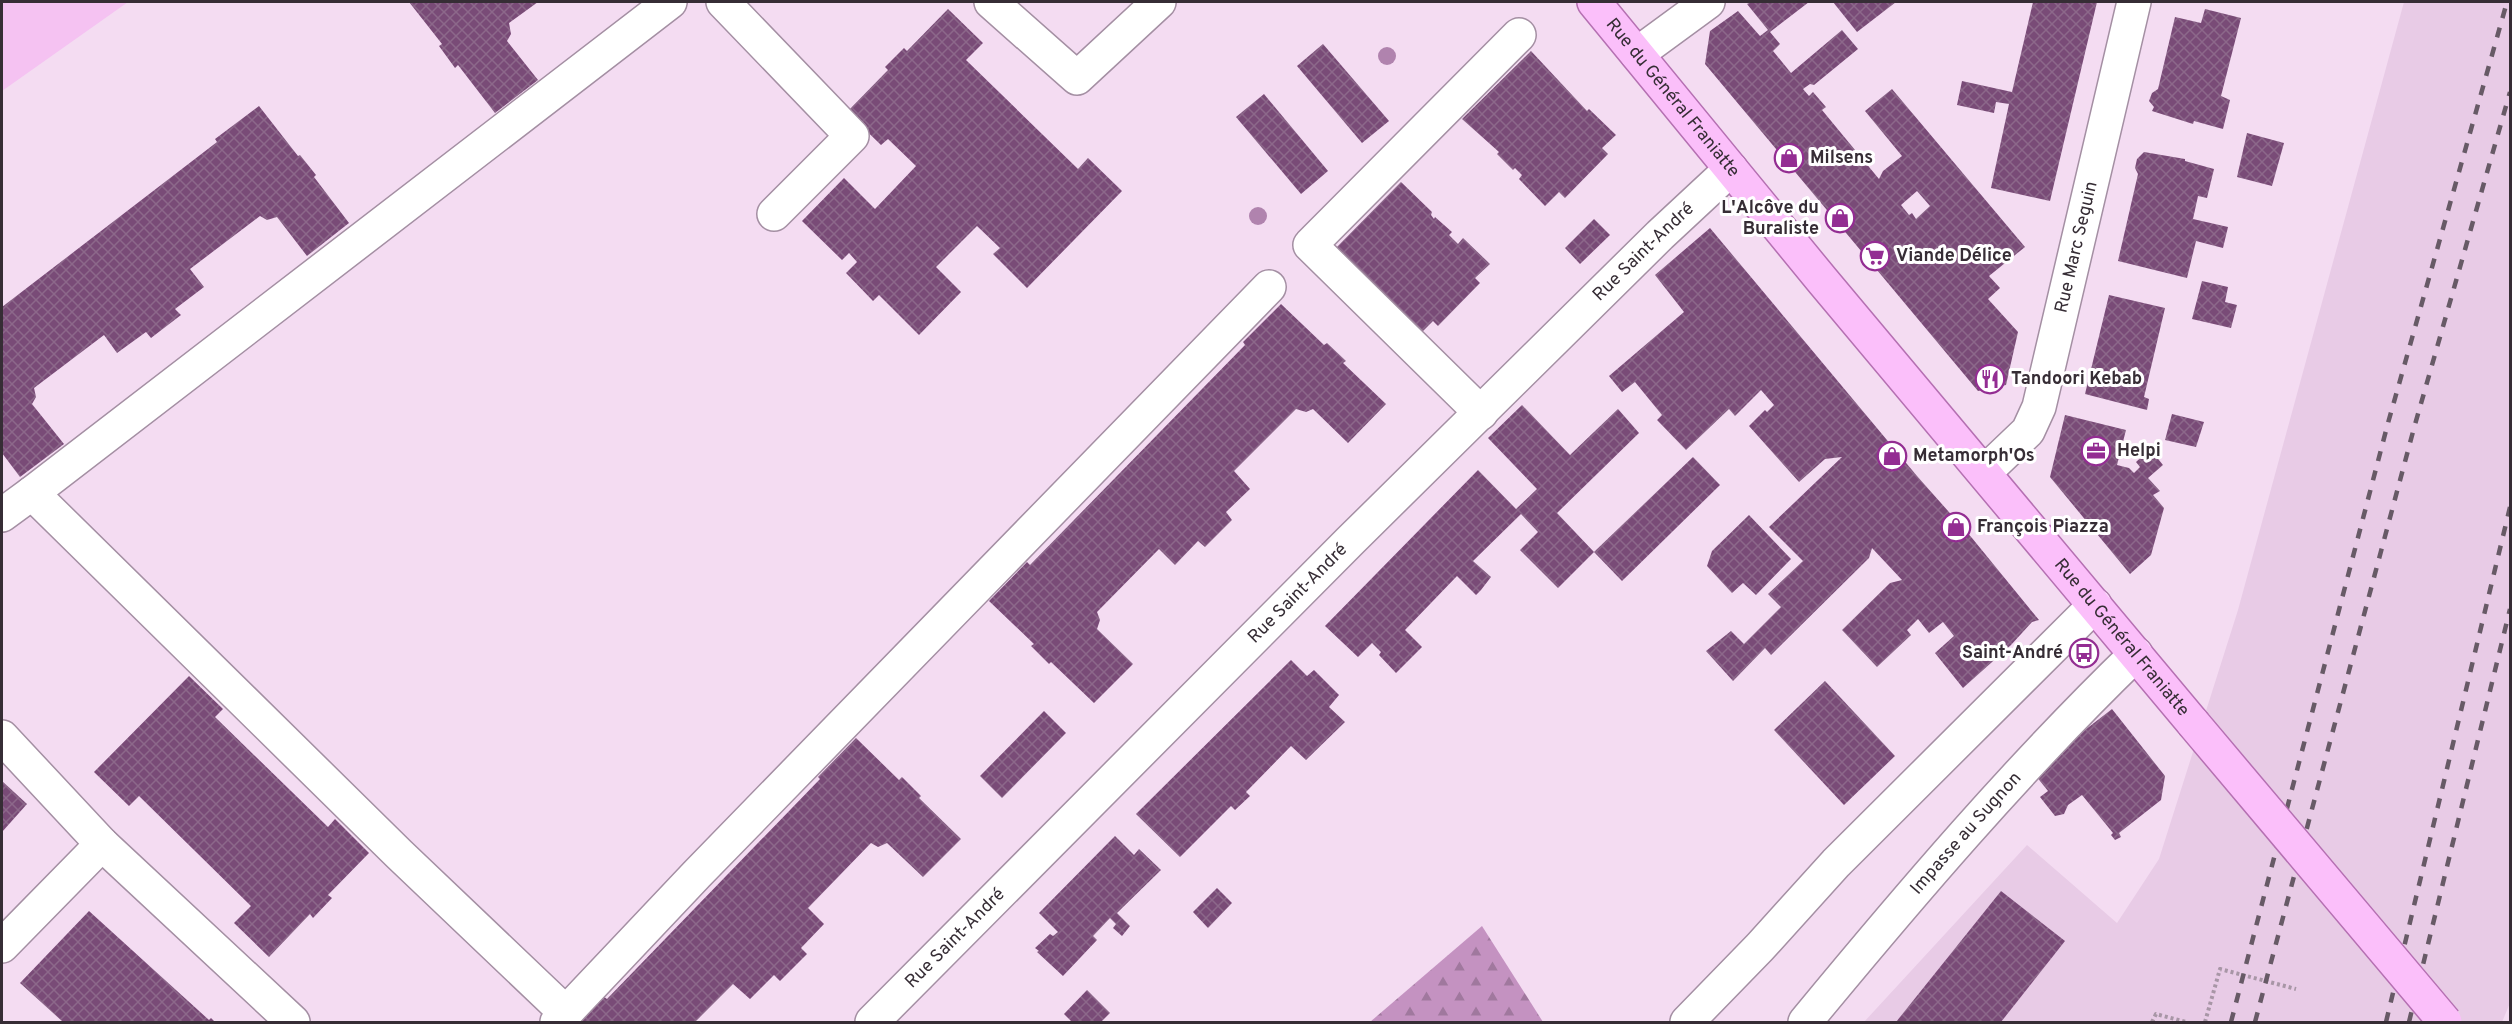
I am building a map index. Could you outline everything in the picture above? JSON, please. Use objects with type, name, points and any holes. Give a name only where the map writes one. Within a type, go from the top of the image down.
[{"type":"main road","name":"Rue du Général Franiatte","points":[[1594,2],[2445,1023]]},
{"type":"street","points":[[2,515],[670,2]]},
{"type":"street","points":[[723,2],[852,136],[774,214]]},
{"type":"street","points":[[991,2],[1077,78],[1159,2]]},
{"type":"street","points":[[1637,54],[1708,2]]},
{"type":"street","name":"Rue Marc Seguin","points":[[1985,472],[2028,431],[2039,407],[2134,2]]},
{"type":"street","points":[[1481,412],[1310,245],[1518,35]]},
{"type":"street","name":"Rue Saint-André","points":[[872,1023],[1481,412],[1731,169]]},
{"type":"street","points":[[32,493],[399,854],[562,1018],[714,856],[1269,287]]},
{"type":"street","points":[[1687,1023],[1836,863],[2096,605]]},
{"type":"street","name":"Impasse au Sugnon","points":[[1805,1023],[1905,900],[2098,690],[2136,654]]},
{"type":"street","points":[[2,737],[102,844],[293,1023]]},
{"type":"street","points":[[2,946],[102,844]]},
{"type":"path","points":[[2205,1023],[2220,969],[2296,989]]},
{"type":"path","points":[[2152,1023],[2156,1014],[2186,1023]]},
{"type":"shaded area","points":[[2,2],[128,2],[2,91]]},
{"type":"shaded area","points":[[2404,2],[2510,2],[2510,1003],[2502,1022],[1864,1022],[2027,845],[2117,923],[2159,859],[2238,610]]},
{"type":"green space","points":[[1482,926],[1543,1022],[1370,1022]]},
{"type":"building","points":[[409,2],[538,2],[509,23],[511,34],[507,41],[538,80],[495,113],[458,65],[455,68],[439,46],[442,44]]},
{"type":"building","points":[[1751,2],[1809,2],[1770,32],[1780,44],[1773,51],[1791,73],[1842,30],[1858,49],[1814,85],[1810,84],[1803,89],[1809,96],[1813,92],[1826,107],[1822,110],[1879,179],[1883,171],[1902,156],[1865,111],[1892,89],[2025,247],[1989,276],[2000,288],[1988,299],[2018,332],[2006,385],[1978,391],[1705,64],[1710,31],[1738,11],[1760,36],[1768,30],[1747,4]],"holes":[[[1917,191],[1930,206],[1916,219],[1912,213],[1909,215],[1901,205]]]},
{"type":"building","points":[[1833,2],[1896,2],[1857,32]]},
{"type":"building","points":[[2033,2],[2097,2],[2050,201],[1991,188],[2009,104],[1996,102],[1994,113],[1957,105],[1962,81],[2012,92]]},
{"type":"building","points":[[948,9],[983,43],[966,60],[1078,169],[1088,158],[1122,191],[1027,288],[993,254],[1000,248],[977,226],[936,267],[961,292],[919,335],[879,295],[873,301],[846,273],[857,262],[849,253],[842,260],[802,221],[844,178],[875,209],[916,166],[888,139],[881,145],[847,112],[888,70],[885,67],[904,48],[907,51]]},
{"type":"building","points":[[2205,9],[2241,18],[2221,96],[2230,100],[2223,129],[2194,121],[2193,124],[2152,111],[2154,107],[2149,101],[2152,93],[2158,89],[2175,17],[2201,23]]},
{"type":"building","points":[[1323,44],[1389,121],[1362,143],[1297,66]]},
{"type":"building","points":[[1531,51],[1587,111],[1589,109],[1616,135],[1602,148],[1608,154],[1565,198],[1559,192],[1545,206],[1519,179],[1522,175],[1515,168],[1513,170],[1497,154],[1499,152],[1462,119]]},
{"type":"building","points":[[1264,94],[1328,171],[1301,194],[1236,117]]},
{"type":"building","points":[[259,106],[316,175],[314,177],[349,223],[307,256],[277,217],[267,220],[260,216],[190,269],[204,287],[175,309],[181,315],[151,338],[146,332],[117,353],[104,335],[34,388],[36,397],[32,404],[64,444],[20,477],[2,453],[2,307],[217,142],[215,139]]},
{"type":"building","points":[[2247,133],[2284,143],[2272,186],[2237,177]]},
{"type":"building","points":[[2144,152],[2185,159],[2185,161],[2214,169],[2207,198],[2198,196],[2193,219],[2228,227],[2223,248],[2196,241],[2187,278],[2118,261],[2138,174],[2135,168],[2137,159]]},
{"type":"building","points":[[1401,182],[1432,212],[1434,219],[1435,217],[1452,232],[1449,235],[1458,244],[1463,238],[1490,264],[1475,278],[1480,283],[1438,326],[1433,321],[1420,334],[1333,251]]},
{"type":"building","points":[[1594,219],[1610,235],[1580,264],[1565,248]]},
{"type":"building","points":[[1710,228],[2039,620],[2032,622],[2011,645],[1963,688],[1935,653],[1954,636],[1943,622],[1929,633],[1918,619],[1907,630],[1911,635],[1877,667],[1842,630],[1890,583],[1902,580],[1872,548],[1869,558],[1771,655],[1765,648],[1733,681],[1706,651],[1731,631],[1744,644],[1781,607],[1768,594],[1803,561],[1769,527],[1842,457],[1825,459],[1799,482],[1749,426],[1765,410],[1767,412],[1774,405],[1761,390],[1735,416],[1729,409],[1686,450],[1657,420],[1662,415],[1635,382],[1622,392],[1609,376],[1684,312],[1655,275]]},
{"type":"building","points":[[2202,281],[2228,287],[2225,302],[2237,305],[2231,328],[2192,319]]},
{"type":"building","points":[[2109,295],[2165,308],[2144,397],[2149,399],[2147,410],[2085,394]]},
{"type":"building","points":[[1281,304],[1324,345],[1327,343],[1346,361],[1343,363],[1386,404],[1348,443],[1313,409],[1306,412],[1296,409],[1234,471],[1250,489],[1226,512],[1232,520],[1205,547],[1198,541],[1175,565],[1159,549],[1097,612],[1100,620],[1097,629],[1133,664],[1094,703],[1051,662],[1049,664],[1031,646],[1034,644],[989,601],[1027,562],[1030,565],[1245,345],[1243,342]]},
{"type":"building","points":[[1522,405],[1570,455],[1618,409],[1639,433],[1557,513],[1594,552],[1558,588],[1520,550],[1538,532],[1521,514],[1473,561],[1491,577],[1476,595],[1457,576],[1405,630],[1422,647],[1396,673],[1379,655],[1381,652],[1372,643],[1358,657],[1325,626],[1478,470],[1516,509],[1537,489],[1488,438]]},
{"type":"building","points":[[2172,414],[2204,422],[2196,447],[2165,440]]},
{"type":"building","points":[[2065,415],[2126,430],[2117,465],[2129,468],[2134,473],[2140,467],[2136,462],[2150,449],[2163,465],[2148,478],[2160,491],[2153,495],[2164,508],[2151,555],[2130,574],[2050,477]]},
{"type":"building","points":[[1693,457],[1720,485],[1622,581],[1594,552]]},
{"type":"building","points":[[1749,515],[1791,559],[1756,595],[1743,583],[1732,593],[1707,566],[1712,551]]},
{"type":"building","points":[[1291,660],[1307,676],[1314,670],[1339,695],[1329,707],[1345,722],[1306,760],[1291,746],[1246,792],[1250,796],[1235,810],[1231,806],[1180,857],[1136,814]]},
{"type":"building","points":[[189,676],[223,709],[215,717],[328,827],[335,819],[369,853],[328,895],[332,898],[313,918],[310,914],[269,957],[234,923],[251,906],[139,796],[129,806],[94,772]]},
{"type":"building","points":[[1825,681],[1895,756],[1844,805],[1774,730]]},
{"type":"building","points":[[2112,709],[2165,776],[2161,800],[2119,833],[2121,837],[2115,840],[2111,835],[2113,833],[2082,795],[2068,805],[2064,814],[2055,816],[2040,797],[2048,791],[2032,771]]},
{"type":"building","points":[[1044,711],[1066,733],[1002,798],[980,776]]},
{"type":"building","points":[[856,738],[899,780],[902,777],[921,796],[919,798],[961,839],[923,877],[887,843],[878,847],[871,843],[808,908],[824,924],[801,948],[807,954],[780,981],[774,975],[750,999],[733,984],[695,1022],[577,1022],[603,996],[607,999],[820,779],[818,777]]},
{"type":"building","points":[[2,781],[27,804],[2,832]]},
{"type":"building","points":[[1115,836],[1134,855],[1139,849],[1161,870],[1117,913],[1130,926],[1122,936],[1113,928],[1116,924],[1110,918],[1093,936],[1097,940],[1063,976],[1035,948],[1050,934],[1053,936],[1058,932],[1039,913]]},
{"type":"building","points":[[1217,888],[1232,903],[1208,928],[1193,912]]},
{"type":"building","points":[[2001,891],[2065,941],[2001,1022],[1896,1022]]},
{"type":"building","points":[[89,911],[209,1020],[211,1018],[215,1022],[63,1022],[20,983]]},
{"type":"building","points":[[1087,990],[1110,1013],[1101,1022],[1072,1022],[1064,1014]]},
{"type":"railway","points":[[2231,1022],[2388,423],[2507,2]]},
{"type":"railway","points":[[2255,1022],[2414,428],[2510,92]]},
{"type":"railway","points":[[2386,1022],[2510,507]]},
{"type":"railway","points":[[2409,1022],[2510,609]]},
{"type":"place","name":"Milsens","points":[[1789,158]]},
{"type":"place","name":"L'Alcôve du Buraliste","points":[[1840,218]]},
{"type":"place","name":"Viande Délice","points":[[1875,256]]},
{"type":"place","name":"Tandoori Kebab","points":[[1990,379]]},
{"type":"place","name":"Helpi","points":[[2096,451]]},
{"type":"place","name":"Metamorph'Os","points":[[1892,456]]},
{"type":"place","name":"François Piazza","points":[[1956,527]]},
{"type":"place","name":"Saint-André","points":[[2084,653]]}]
